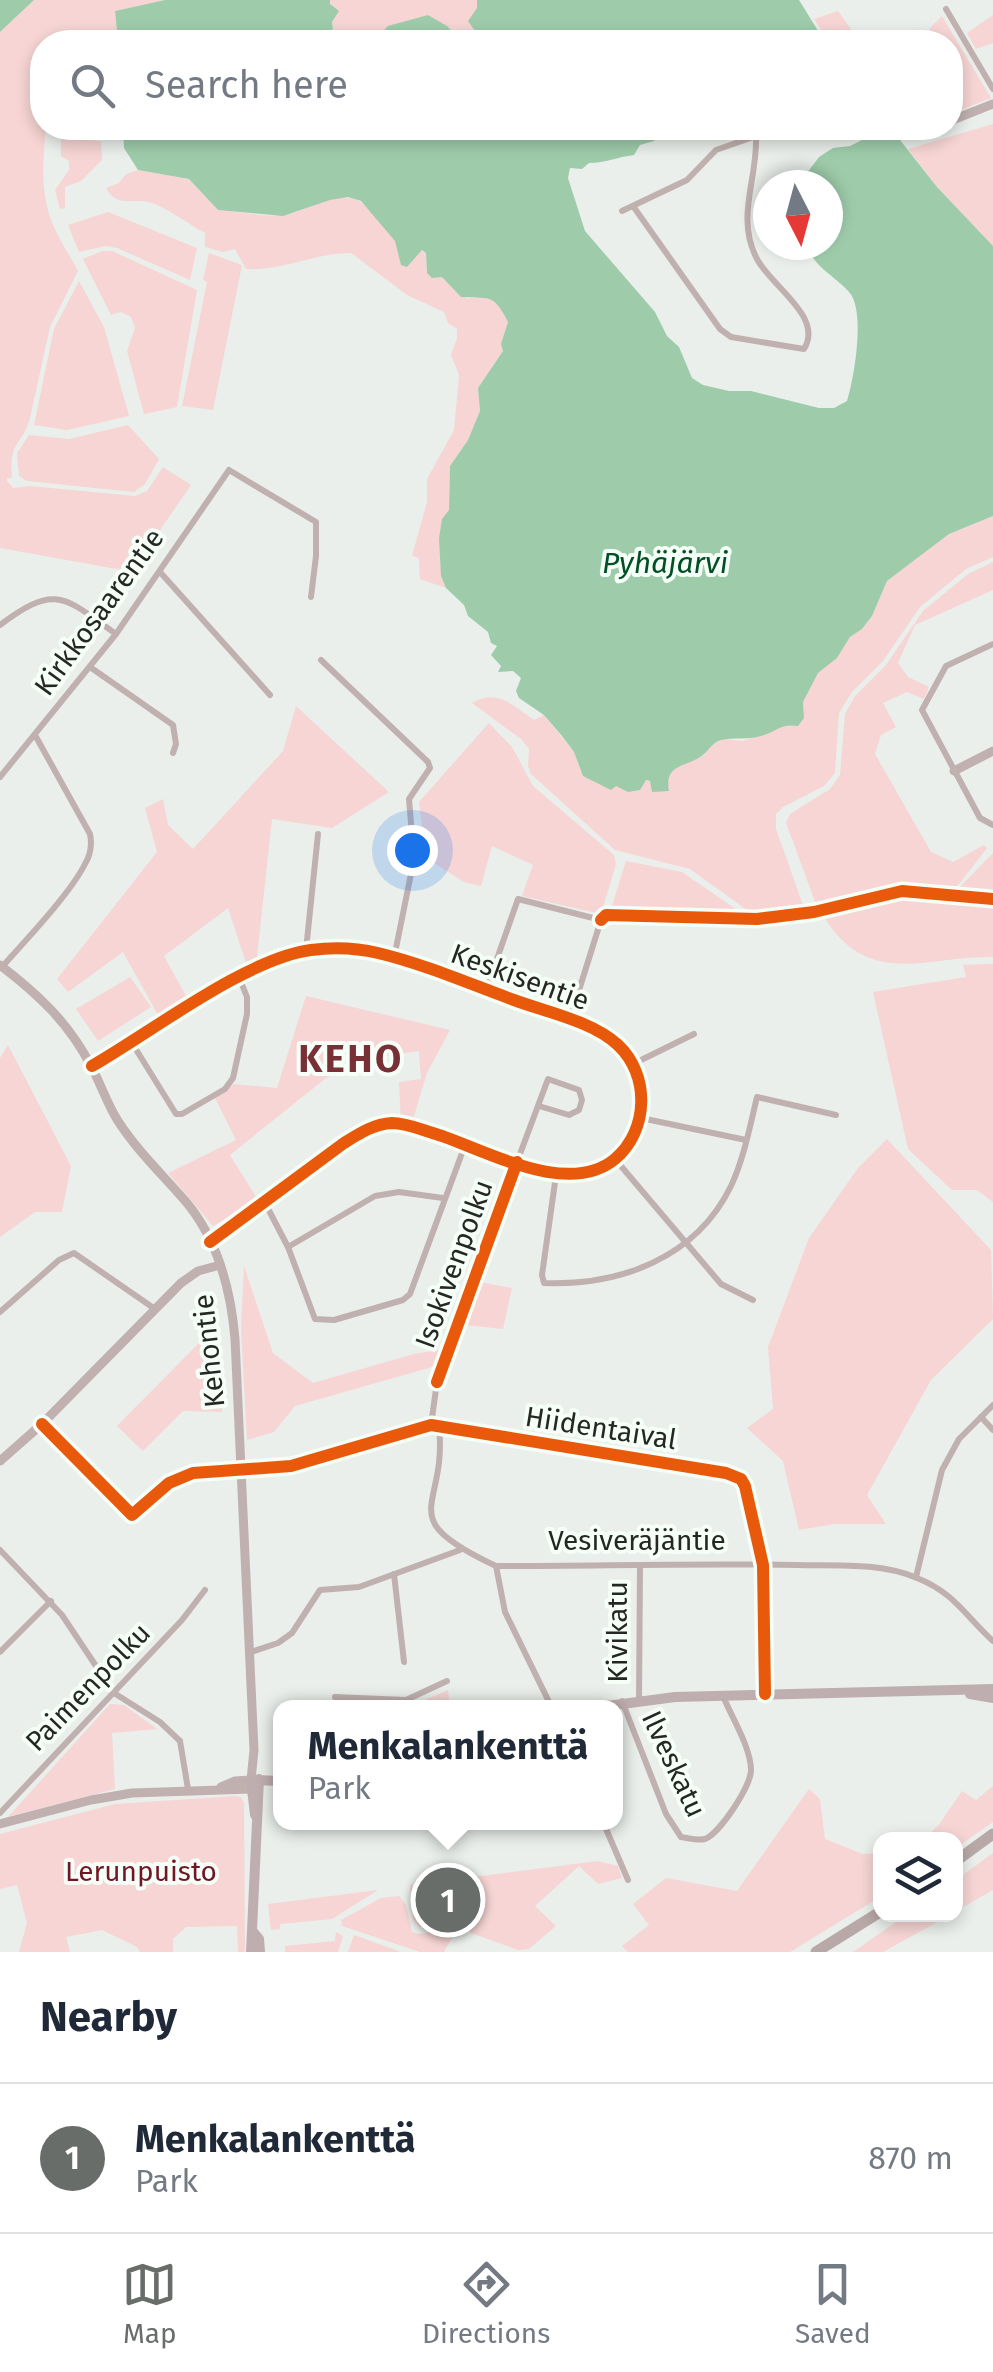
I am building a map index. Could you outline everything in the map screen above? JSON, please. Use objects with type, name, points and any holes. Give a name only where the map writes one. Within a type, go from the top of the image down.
[{"type":"highway","points":[[963,1856],[993,1834]]},
{"type":"highway","points":[[816,1952],[873,1916]]},
{"type":"main road","points":[[623,1702],[723,1695],[993,1689]]},
{"type":"main road","points":[[939,1692],[993,1698]]},
{"type":"main road","points":[[255,1784],[273,1783]]},
{"type":"main road","name":"Kehontie","points":[[251,1952],[255,1784]]},
{"type":"main road","name":"Kehontie","points":[[254,1933],[260,1952]]},
{"type":"street","points":[[946,9],[958,30]]},
{"type":"street","points":[[963,38],[993,89]]},
{"type":"street","points":[[963,116],[993,104]]},
{"type":"street","points":[[622,211],[687,180],[716,150],[745,140]]},
{"type":"street","points":[[633,206],[720,329],[731,337],[804,350],[809,325],[758,261],[748,229],[747,196],[756,140]]},
{"type":"street","name":"Kirkkosaarentie","points":[[0,777],[116,634],[229,470],[316,522],[311,597]]},
{"type":"street","points":[[160,572],[270,695]]},
{"type":"street","points":[[0,624],[26,604],[48,597],[71,603],[116,634]]},
{"type":"street","points":[[989,824],[980,818],[922,710],[946,666],[993,644]]},
{"type":"street","points":[[321,660],[430,768],[409,799],[414,859],[394,958]]},
{"type":"street","points":[[90,667],[173,724],[173,753]]},
{"type":"street","points":[[1,967],[73,882],[91,849],[90,834],[35,735]]},
{"type":"street","points":[[954,770],[993,751]]},
{"type":"street","points":[[306,950],[318,834]]},
{"type":"street","points":[[486,990],[518,899],[601,920],[569,1020]]},
{"type":"street","name":"Keskisentie","points":[[92,1066],[239,977],[306,950],[356,950],[394,958],[486,990],[608,1037],[633,1064]]},
{"type":"street","name":"Kehontie","points":[[1,967],[57,1013],[92,1066],[117,1119],[143,1156],[188,1204],[220,1266],[234,1320],[247,1654],[254,1750],[259,1764],[255,1784]]},
{"type":"street","points":[[132,1043],[176,1114],[225,1089],[233,1078],[247,1014],[247,997],[239,977]]},
{"type":"street","points":[[210,1242],[372,1127],[401,1124],[556,1175],[593,1171],[615,1158],[631,1140],[641,1118],[641,1096],[633,1064],[694,1034]]},
{"type":"street","points":[[517,1162],[548,1079],[579,1090],[582,1100],[578,1110],[569,1114],[538,1106]]},
{"type":"street","points":[[556,1175],[544,1283],[576,1284],[625,1276],[685,1243],[704,1226],[724,1198],[740,1164],[757,1097],[836,1115]]},
{"type":"street","points":[[641,1118],[746,1140]]},
{"type":"street","points":[[264,1201],[288,1247],[315,1319],[334,1320],[403,1300],[410,1294],[465,1144]]},
{"type":"street","points":[[615,1158],[721,1284],[753,1300]]},
{"type":"street","points":[[288,1247],[376,1196],[399,1192],[443,1198]]},
{"type":"street","points":[[0,1312],[59,1260],[74,1253],[155,1309]]},
{"type":"street","points":[[0,1461],[42,1424],[187,1277],[220,1266]]},
{"type":"street","name":"Isokivenpolku","points":[[437,1382],[435,1426],[440,1454],[430,1514],[433,1522],[461,1549]]},
{"type":"street","points":[[916,1577],[942,1470],[959,1439],[993,1405]]},
{"type":"street","points":[[981,1417],[993,1430]]},
{"type":"street","name":"Hiidentaival","points":[[42,1424],[132,1516],[169,1483],[184,1476],[290,1466],[435,1426],[726,1473],[741,1479],[748,1493],[763,1564],[764,1694]]},
{"type":"street","points":[[247,1654],[278,1643],[292,1633],[320,1590],[359,1587],[461,1549],[496,1566],[505,1612],[548,1700]]},
{"type":"street","points":[[0,1550],[50,1601],[114,1692],[160,1722],[180,1741],[188,1789]]},
{"type":"street","name":"Vesiveräjäntie","points":[[496,1566],[862,1567],[916,1577],[967,1611],[993,1641]]},
{"type":"street","name":"Kivikatu","points":[[639,1700],[640,1566]]},
{"type":"street","points":[[394,1574],[404,1662]]},
{"type":"street","name":"Paimenpolku","points":[[0,1813],[182,1620],[205,1590]]},
{"type":"street","points":[[0,1652],[50,1601]]},
{"type":"street","points":[[413,1700],[446,1681]]},
{"type":"street","name":"Ilveskatu","points":[[623,1705],[666,1814],[682,1836],[694,1840],[715,1832],[751,1783],[752,1766],[723,1695]]},
{"type":"street","points":[[335,1697],[365,1700]]},
{"type":"street","points":[[0,1824],[132,1793],[255,1784]]},
{"type":"street","points":[[606,1830],[628,1880]]},
{"type":"green space","points":[[34,0],[165,0],[115,11],[117,30],[30,30],[30,140],[45,140],[48,211],[78,271],[50,327],[30,418],[14,450],[12,478],[7,478],[13,488],[30,486],[135,496],[147,491],[163,467],[191,485],[160,530],[166,538],[139,573],[0,548],[0,32]]},
{"type":"green space","points":[[330,0],[477,0],[478,30],[451,30],[447,26],[409,30],[333,29]]},
{"type":"green space","points":[[838,11],[851,30],[821,30],[814,19]]},
{"type":"green space","points":[[993,15],[993,43],[976,49],[967,33]]},
{"type":"green space","points":[[942,16],[950,30],[930,30]]},
{"type":"green space","points":[[963,51],[991,98],[963,109]]},
{"type":"green space","points":[[993,124],[993,246],[937,187],[908,149],[939,140],[963,140],[963,133]]},
{"type":"green space","points":[[61,140],[101,142],[102,160],[81,181],[65,187],[65,208],[60,209],[55,190],[69,170],[69,161],[61,156]]},
{"type":"green space","points":[[138,170],[189,179],[218,210],[281,215],[333,199],[353,199],[384,225],[407,267],[421,250],[426,253],[427,273],[442,277],[467,299],[484,295],[499,303],[508,322],[503,351],[478,388],[480,411],[468,440],[450,466],[449,510],[442,530],[441,576],[446,588],[420,579],[419,558],[412,556],[427,502],[427,479],[454,430],[459,375],[451,355],[457,329],[448,323],[444,312],[407,295],[351,253],[246,269],[235,249],[223,252],[205,247],[205,233],[169,211],[110,194],[106,188]]},
{"type":"green space","points":[[108,212],[197,248],[190,280],[117,248],[106,246],[79,252],[68,225]]},
{"type":"green space","points":[[112,251],[197,290],[177,407],[144,414],[127,351],[135,328],[131,317],[121,312],[111,315],[83,259]]},
{"type":"green space","points":[[209,253],[242,265],[213,410],[182,406],[207,282],[203,280]]},
{"type":"green space","points":[[79,281],[104,327],[129,416],[67,430],[34,425],[54,329]]},
{"type":"green space","points":[[128,425],[159,459],[145,484],[134,492],[27,481],[19,476],[17,453],[29,435],[69,439]]},
{"type":"green space","points":[[993,516],[993,557],[966,569],[920,607],[883,661],[852,692],[839,713],[835,773],[824,786],[776,814],[776,829],[804,908],[754,915],[690,869],[615,850],[531,774],[529,749],[521,739],[472,703],[498,698],[534,720],[544,715],[574,752],[583,776],[615,786],[646,780],[669,790],[667,779],[672,769],[704,755],[723,739],[743,741],[804,718],[803,702],[818,672],[837,658],[850,637],[872,616],[887,581],[949,534]]},
{"type":"green space","points":[[993,562],[993,590],[915,625],[898,663],[908,677],[929,687],[924,699],[907,692],[883,703],[896,727],[881,735],[875,754],[931,852],[953,862],[984,845],[987,848],[948,892],[897,887],[822,906],[816,904],[786,823],[790,814],[830,789],[840,775],[845,714],[855,696],[886,665],[923,611],[968,574]]},
{"type":"green space","points":[[296,706],[389,792],[332,828],[272,819],[257,957],[246,963],[228,908],[164,956],[187,998],[158,1015],[123,952],[68,992],[57,979],[157,852],[145,808],[163,799],[168,825],[193,849],[283,751]]},
{"type":"green space","points":[[489,723],[512,747],[533,786],[614,855],[616,864],[601,914],[522,896],[533,865],[492,846],[481,886],[464,882],[426,858],[419,802]]},
{"type":"green space","points":[[993,853],[993,897],[956,893],[955,892]]},
{"type":"green space","points":[[626,861],[682,872],[746,916],[610,912]]},
{"type":"green space","points":[[910,894],[993,902],[993,957],[901,964],[881,961],[861,954],[843,941],[826,920],[826,914]]},
{"type":"green space","points":[[993,964],[993,1202],[977,1190],[952,1190],[908,1149],[873,992],[966,977],[963,965]]},
{"type":"green space","points":[[130,977],[151,1007],[98,1041],[76,1009]]},
{"type":"green space","points":[[306,996],[450,1030],[427,1073],[411,1126],[401,1124],[399,1082],[421,1079],[419,1051],[377,1057],[326,1078],[230,1155],[258,1200],[213,1226],[168,1173],[236,1140],[215,1098],[234,1084],[277,1088]]},
{"type":"green space","points":[[8,1045],[71,1166],[62,1212],[35,1212],[0,1237],[0,1058]]},
{"type":"green space","points":[[887,1139],[991,1250],[993,1319],[931,1380],[867,1495],[886,1524],[835,1524],[799,1530],[783,1461],[747,1428],[773,1409],[768,1347],[809,1238],[858,1168]]},
{"type":"green space","points":[[244,1266],[273,1353],[313,1383],[443,1349],[439,1365],[295,1406],[274,1432],[247,1440],[241,1328]]},
{"type":"green space","points":[[480,1282],[512,1288],[503,1329],[465,1325]]},
{"type":"green space","points":[[208,1334],[215,1336],[222,1412],[183,1411],[143,1451],[117,1426]]},
{"type":"green space","points":[[448,1690],[449,1700],[425,1700]]},
{"type":"green space","points":[[110,1704],[124,1705],[157,1729],[112,1733],[115,1789],[8,1817]]},
{"type":"green space","points":[[993,1786],[993,1822],[963,1843],[963,1832],[931,1832],[962,1791],[976,1800]]},
{"type":"green space","points":[[809,1789],[820,1799],[825,1839],[863,1854],[873,1853],[873,1901],[790,1952],[628,1952],[622,1946],[649,1925],[633,1904],[666,1878],[737,1891]]},
{"type":"green space","name":"Lerunpuisto","points":[[235,1796],[244,1803],[245,1952],[238,1952],[237,1926],[186,1927],[173,1939],[173,1952],[140,1952],[102,1930],[66,1937],[70,1952],[19,1952],[27,1923],[17,1885],[0,1889],[0,1834],[115,1804]]},
{"type":"green space","points":[[993,1853],[993,1890],[963,1907],[963,1875]]},
{"type":"green space","points":[[598,1861],[618,1866],[622,1878],[598,1884],[579,1866],[535,1906],[556,1926],[529,1949],[518,1950],[471,1933],[456,1916],[420,1927],[413,1920],[410,1885]]},
{"type":"green space","points":[[378,1890],[332,1919],[280,1924],[280,1929],[271,1930],[268,1904]]},
{"type":"green space","points":[[399,1896],[406,1905],[412,1932],[423,1934],[454,1926],[444,1952],[420,1952],[342,1926],[341,1920],[381,1898]]},
{"type":"green space","points":[[896,1922],[937,1922],[883,1952],[853,1952]]},
{"type":"green space","points":[[336,1932],[343,1936],[338,1952],[285,1952],[285,1946],[335,1941]]},
{"type":"green space","points":[[354,1935],[401,1952],[348,1952]]},
{"type":"water","points":[[0,0],[34,0],[0,32]]},
{"type":"water","points":[[165,0],[330,0],[339,11],[332,30],[117,30],[115,11]]},
{"type":"water","points":[[477,0],[799,0],[818,30],[474,30],[468,21],[477,8]]},
{"type":"water","points":[[428,15],[451,30],[384,30]]},
{"type":"water","name":"Pyhäjärvi","points":[[124,140],[655,140],[640,145],[634,155],[589,163],[582,169],[570,168],[568,178],[585,231],[655,312],[667,336],[679,347],[692,378],[729,391],[751,391],[819,408],[834,408],[847,401],[855,362],[857,314],[849,292],[815,260],[843,260],[843,170],[809,170],[833,148],[862,140],[900,140],[937,187],[993,246],[993,516],[949,534],[887,581],[872,616],[850,637],[837,658],[818,673],[803,702],[804,718],[798,726],[756,737],[718,741],[703,755],[673,771],[669,791],[652,792],[650,781],[646,780],[640,790],[628,792],[616,786],[611,790],[583,776],[574,752],[562,736],[544,715],[519,698],[516,691],[521,678],[513,671],[498,672],[501,666],[491,655],[497,646],[491,643],[488,632],[468,616],[441,576],[439,538],[442,519],[449,510],[450,466],[468,440],[480,411],[478,388],[503,351],[501,344],[508,322],[498,306],[489,299],[461,297],[442,277],[432,278],[427,273],[426,253],[422,250],[407,267],[401,265],[395,241],[361,201],[348,197],[330,200],[283,216],[218,210],[189,179],[138,170],[124,148]]},
{"type":"cycle path","points":[[601,920],[606,915],[757,919],[814,912],[902,891],[993,899]]},
{"type":"cycle path","points":[[92,1066],[258,967],[286,956],[336,948],[370,951],[412,963],[582,1023],[618,1045],[636,1071],[641,1102],[634,1133],[615,1159],[596,1170],[574,1174],[527,1167],[414,1127],[385,1124],[344,1143],[210,1242]]},
{"type":"cycle path","points":[[437,1382],[517,1162]]},
{"type":"cycle path","points":[[42,1424],[132,1515],[169,1483],[193,1473],[291,1466],[431,1425],[726,1473],[741,1479],[745,1486],[763,1565],[765,1694]]},
{"type":"place","name":"Menkalankenttä","points":[[448,1900]]},
{"type":"district","name":"KEHO","points":[[351,1059]]}]
